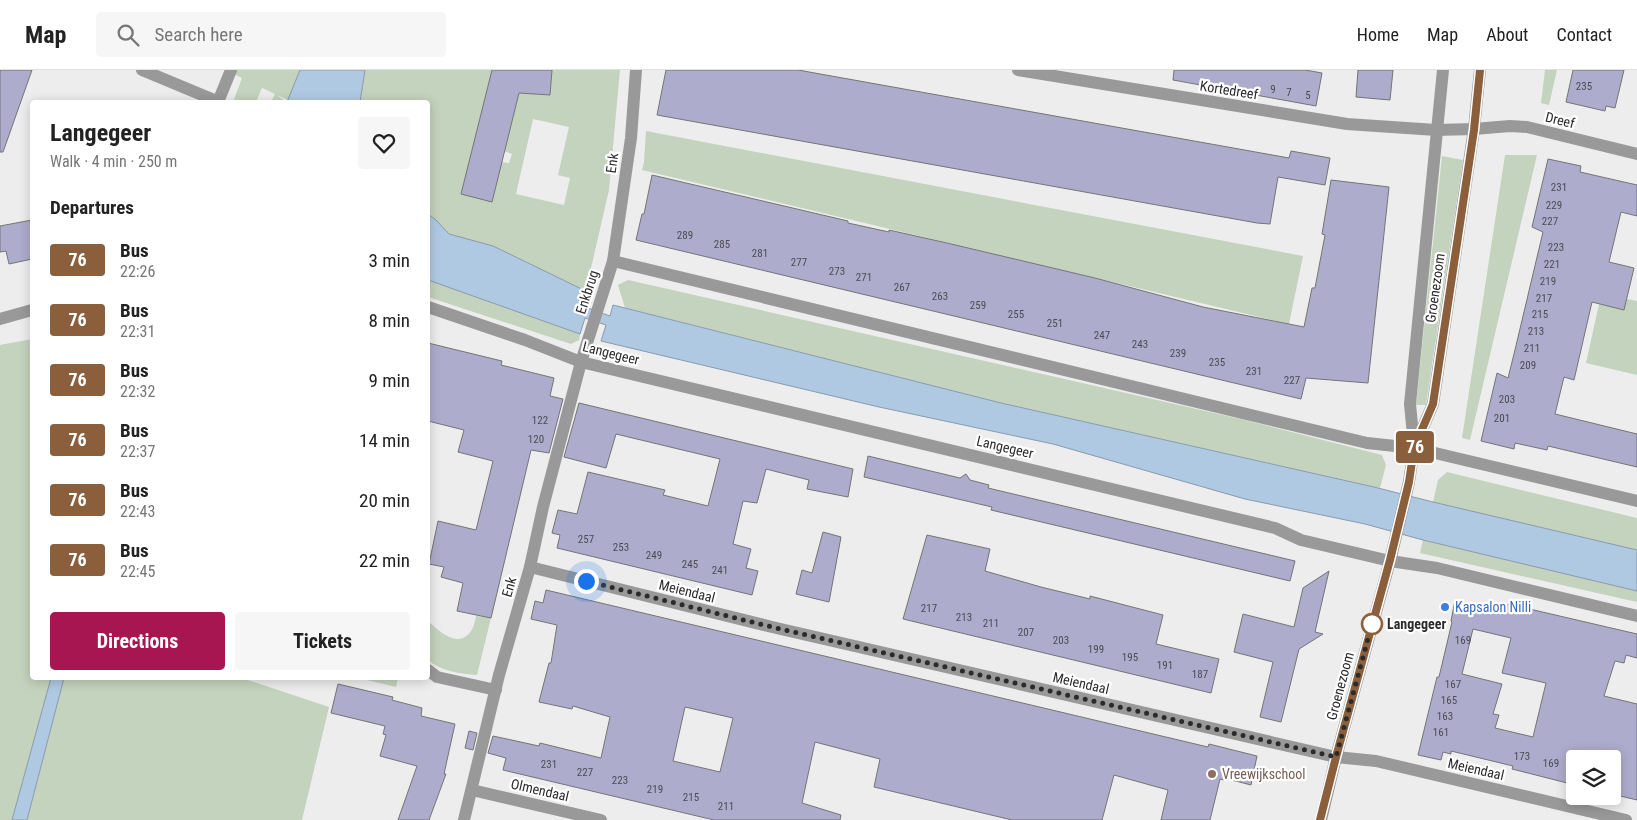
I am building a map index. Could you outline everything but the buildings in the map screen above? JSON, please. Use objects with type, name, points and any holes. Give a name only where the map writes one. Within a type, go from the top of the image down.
[{"type":"street","points":[[142,70],[213,100]]},
{"type":"street","points":[[219,100],[231,70]]},
{"type":"street","name":"Enk","points":[[613,260],[631,138],[636,70]]},
{"type":"street","name":"Kortedreef","points":[[1018,70],[1347,124],[1436,130]]},
{"type":"street","name":"Groenezoom","points":[[1320,820],[1409,482],[1414,448],[1410,404],[1443,70]]},
{"type":"street","name":"Groenezoom","points":[[1414,448],[1433,404],[1474,130],[1480,70]]},
{"type":"street","name":"Dreef","points":[[1474,130],[1510,126],[1527,127],[1637,154]]},
{"type":"street","points":[[1436,130],[1474,130]]},
{"type":"street","points":[[613,260],[1358,441],[1414,448],[1637,501]]},
{"type":"street","name":"Enkbrug","points":[[581,362],[613,260]]},
{"type":"street","name":"Langegeer","points":[[430,308],[525,340],[581,362],[1275,528],[1301,540],[1390,560],[1437,568],[1637,616]]},
{"type":"street","points":[[0,319],[30,311]]},
{"type":"street","name":"Enk","points":[[464,820],[581,362]]},
{"type":"street","name":"Meiendaal","points":[[530,567],[772,627],[1336,757],[1376,761],[1626,820]]},
{"type":"street","points":[[430,672],[437,677],[496,690]]},
{"type":"street","name":"Olmendaal","points":[[472,790],[601,820]]},
{"type":"green space","points":[[225,70],[305,70],[293,100],[288,100],[277,95],[283,100],[272,100],[275,94],[262,88],[257,100],[234,100],[242,78]]},
{"type":"green space","points":[[365,70],[492,70],[461,194],[502,162],[509,163],[512,154],[504,151],[519,93],[550,95],[552,70],[620,70],[609,190],[589,277],[584,290],[493,246],[449,234],[430,216],[430,100],[360,100]],"holes":[[[533,119],[569,127],[558,175],[570,178],[564,205],[516,194]]]},
{"type":"green space","points":[[1545,70],[1557,70],[1549,105],[1541,103]]},
{"type":"green space","points":[[646,131],[1303,256],[1289,324],[642,170]]},
{"type":"green space","points":[[1505,155],[1537,155],[1470,440],[1462,438]]},
{"type":"green space","points":[[1442,156],[1463,160],[1426,405],[1416,405]]},
{"type":"green space","points":[[628,280],[1245,420],[1382,455],[1386,465],[1380,488],[1001,403],[625,308],[618,285]]},
{"type":"green space","points":[[430,281],[580,334],[579,340],[571,344],[430,298]]},
{"type":"green space","points":[[1627,299],[1637,301],[1637,375],[1586,363],[1599,304],[1624,310]]},
{"type":"green space","points":[[30,339],[30,680],[50,680],[12,820],[0,820],[0,345]]},
{"type":"green space","points":[[1447,472],[1637,518],[1637,550],[1433,502],[1438,480]]},
{"type":"green space","points":[[1423,540],[1637,591],[1637,602],[1420,553]]},
{"type":"green space","points":[[476,616],[491,618],[477,675],[458,673],[438,667],[430,662],[430,623],[454,639],[466,636],[474,626]]},
{"type":"green space","points":[[63,680],[248,680],[329,707],[302,820],[27,820]]},
{"type":"green space","points":[[367,680],[398,680],[396,687]]},
{"type":"water","points":[[300,70],[365,70],[360,100],[288,100]]},
{"type":"water","points":[[430,216],[449,234],[493,246],[592,294],[588,308],[610,316],[613,305],[1001,403],[1374,487],[1637,550],[1637,591],[1423,540],[1365,524],[1245,499],[1053,444],[879,407],[601,341],[606,325],[585,318],[580,334],[430,281]]},
{"type":"water","points":[[50,680],[63,680],[27,820],[12,820]]},
{"type":"bus line","name":"76","points":[[1320,820],[1390,560],[1409,482],[1414,448],[1433,404],[1474,130],[1480,70]]},
{"type":"place","name":"Kapsalon Nilli","points":[[1445,607]]},
{"type":"place","name":"Langegeer","points":[[1372,624]]},
{"type":"place","name":"Vreewijkschool","points":[[1212,774]]},
{"type":"route","points":[[586,581],[772,627],[1336,757],[1372,624]]}]
